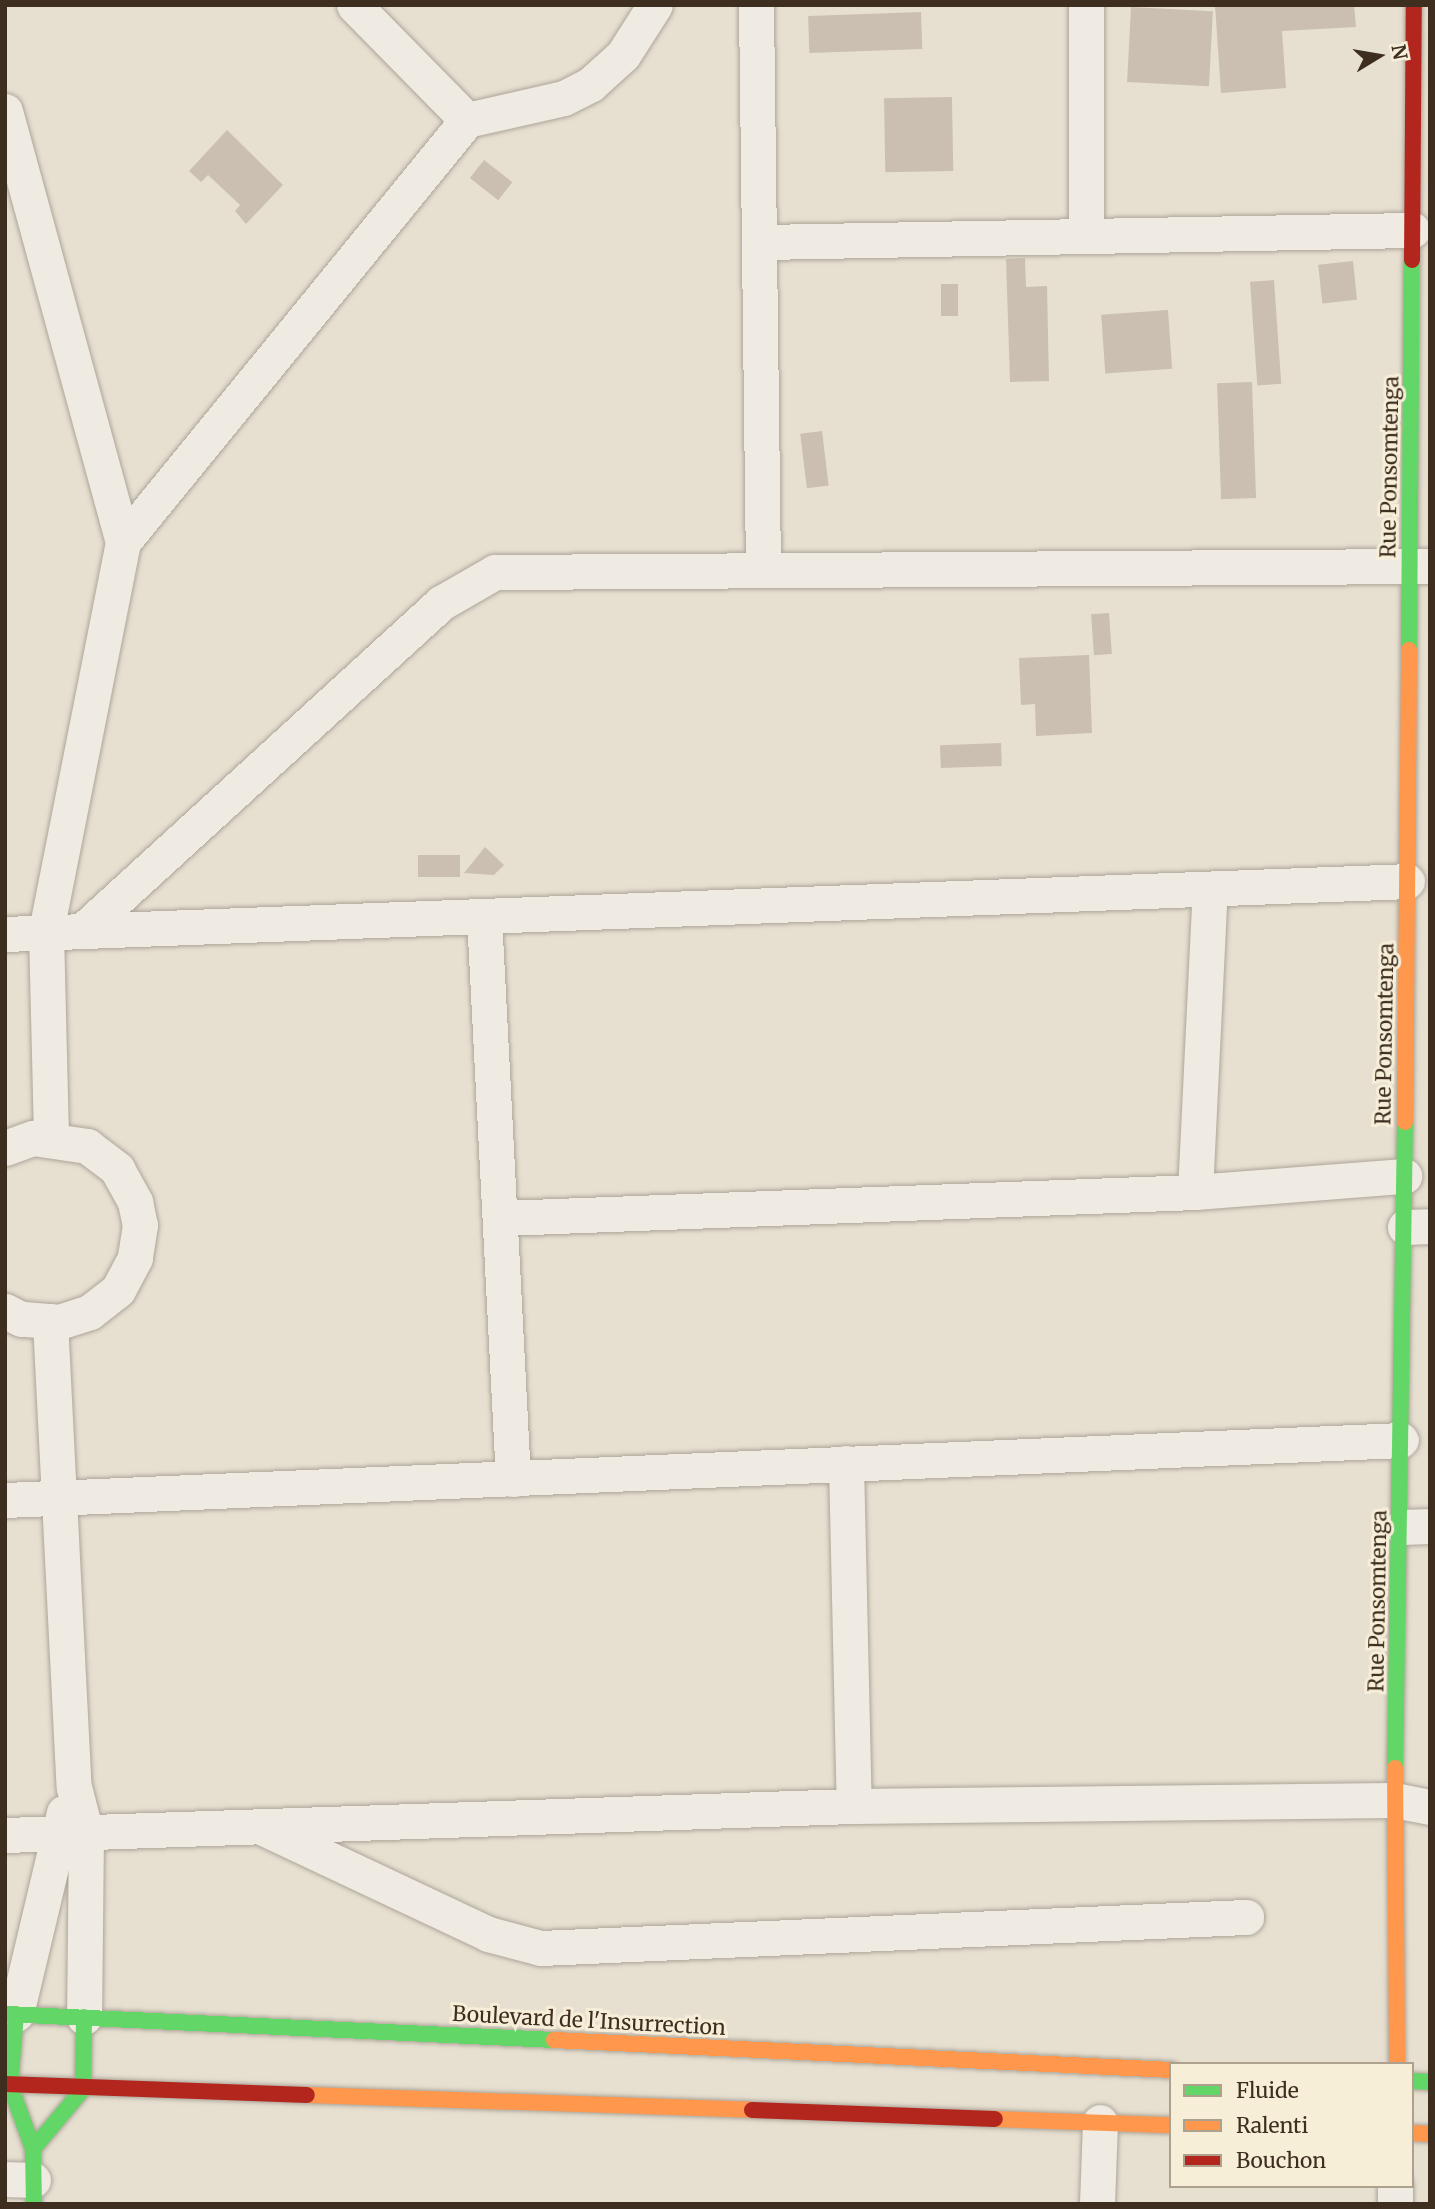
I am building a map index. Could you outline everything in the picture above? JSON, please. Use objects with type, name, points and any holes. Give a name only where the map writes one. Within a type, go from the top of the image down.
[{"type":"street","points":[[354,5],[467,120]]},
{"type":"street","points":[[123,542],[467,120],[564,98],[591,84],[623,55],[655,5]]},
{"type":"street","points":[[755,5],[763,242],[763,570]]},
{"type":"street","points":[[1086,5],[1086,236]]},
{"type":"street","name":"Rue Ponsomtenga","points":[[1397,2062],[1394,1800],[1416,1527],[1401,1440],[1417,1226],[1404,1176],[1407,881],[1420,566],[1413,230],[1414,5]]},
{"type":"street","points":[[5,111],[123,542],[46,932],[51,1138]]},
{"type":"street","points":[[763,242],[1413,230]]},
{"type":"street","points":[[82,931],[467,584],[495,572],[1420,566]]},
{"type":"street","points":[[7,931],[82,931],[1407,881]]},
{"type":"street","points":[[1195,1192],[1210,890]]},
{"type":"street","points":[[484,916],[503,1218],[513,1479]]},
{"type":"street","points":[[5,1148],[51,1138],[87,1146],[117,1170],[135,1202],[140,1226],[135,1258],[118,1290],[90,1312],[50,1321],[5,1311]]},
{"type":"street","points":[[503,1218],[1195,1192],[1404,1176]]},
{"type":"street","points":[[26,2178],[83,2089],[84,2017],[71,1833],[74,1787],[50,1321]]},
{"type":"street","points":[[5,1500],[1401,1440]]},
{"type":"street","points":[[846,1463],[854,1807]]},
{"type":"street","points":[[5,1835],[253,1823],[854,1807],[1394,1800],[1430,1807]]},
{"type":"street","points":[[253,1823],[488,1934],[541,1948],[1246,1917]]},
{"type":"street","points":[[26,2178],[7,2085],[10,2014],[71,1833]]},
{"type":"street","name":"Boulevard de l'Insurrection","points":[[10,2014],[1169,2070]]},
{"type":"street","points":[[7,2085],[1169,2125]]},
{"type":"street","points":[[1097,2204],[1100,2122]]},
{"type":"building","points":[[1215,5],[1354,5],[1356,27],[1282,31],[1286,88],[1221,93]]},
{"type":"building","points":[[1131,7],[1213,11],[1209,86],[1127,82]]},
{"type":"building","points":[[921,12],[922,49],[809,53],[808,16]]},
{"type":"building","points":[[952,97],[953,171],[885,172],[884,98]]},
{"type":"building","points":[[227,130],[283,185],[246,224],[235,211],[240,205],[208,175],[201,182],[189,171]]},
{"type":"building","points":[[484,160],[512,182],[498,200],[470,178]]},
{"type":"building","points":[[1025,258],[1026,287],[1047,286],[1049,381],[1010,382],[1006,259]]},
{"type":"building","points":[[1353,261],[1357,300],[1322,303],[1318,265]]},
{"type":"building","points":[[1274,280],[1281,384],[1257,385],[1250,282]]},
{"type":"building","points":[[941,284],[958,284],[958,316],[941,316]]},
{"type":"building","points":[[1168,310],[1172,369],[1105,374],[1101,315]]},
{"type":"building","points":[[1252,382],[1256,498],[1221,499],[1217,383]]},
{"type":"building","points":[[822,431],[829,486],[807,488],[800,434]]},
{"type":"building","points":[[1109,613],[1112,654],[1094,655],[1091,614]]},
{"type":"building","points":[[1089,655],[1092,733],[1036,736],[1035,704],[1021,705],[1019,658]]},
{"type":"building","points":[[1001,743],[1002,766],[941,768],[940,745]]},
{"type":"building","points":[[485,847],[504,865],[494,875],[464,873]]},
{"type":"building","points":[[418,855],[460,855],[460,877],[418,877]]},
{"type":"traffic: fast","points":[[1409,650],[1412,260]]},
{"type":"traffic: fast","points":[[1395,1768],[1405,1122]]},
{"type":"traffic: fast","points":[[5,2014],[554,2040]]},
{"type":"traffic: fast","points":[[16,2014],[10,2085],[33,2149],[34,2204]]},
{"type":"traffic: fast","points":[[33,2149],[83,2089],[84,2017]]},
{"type":"traffic: fast","points":[[1414,2081],[1430,2082]]},
{"type":"traffic: slow","points":[[1405,1122],[1409,650]]},
{"type":"traffic: slow","points":[[1395,1768],[1397,2062]]},
{"type":"traffic: slow","points":[[554,2040],[1169,2070]]},
{"type":"traffic: slow","points":[[307,2095],[752,2110]]},
{"type":"traffic: slow","points":[[995,2119],[1169,2125]]},
{"type":"traffic: slow","points":[[1414,2133],[1430,2134]]},
{"type":"traffic: jam","points":[[1412,260],[1414,5]]},
{"type":"traffic: jam","points":[[5,2084],[307,2095]]},
{"type":"traffic: jam","points":[[752,2110],[995,2119]]}]
